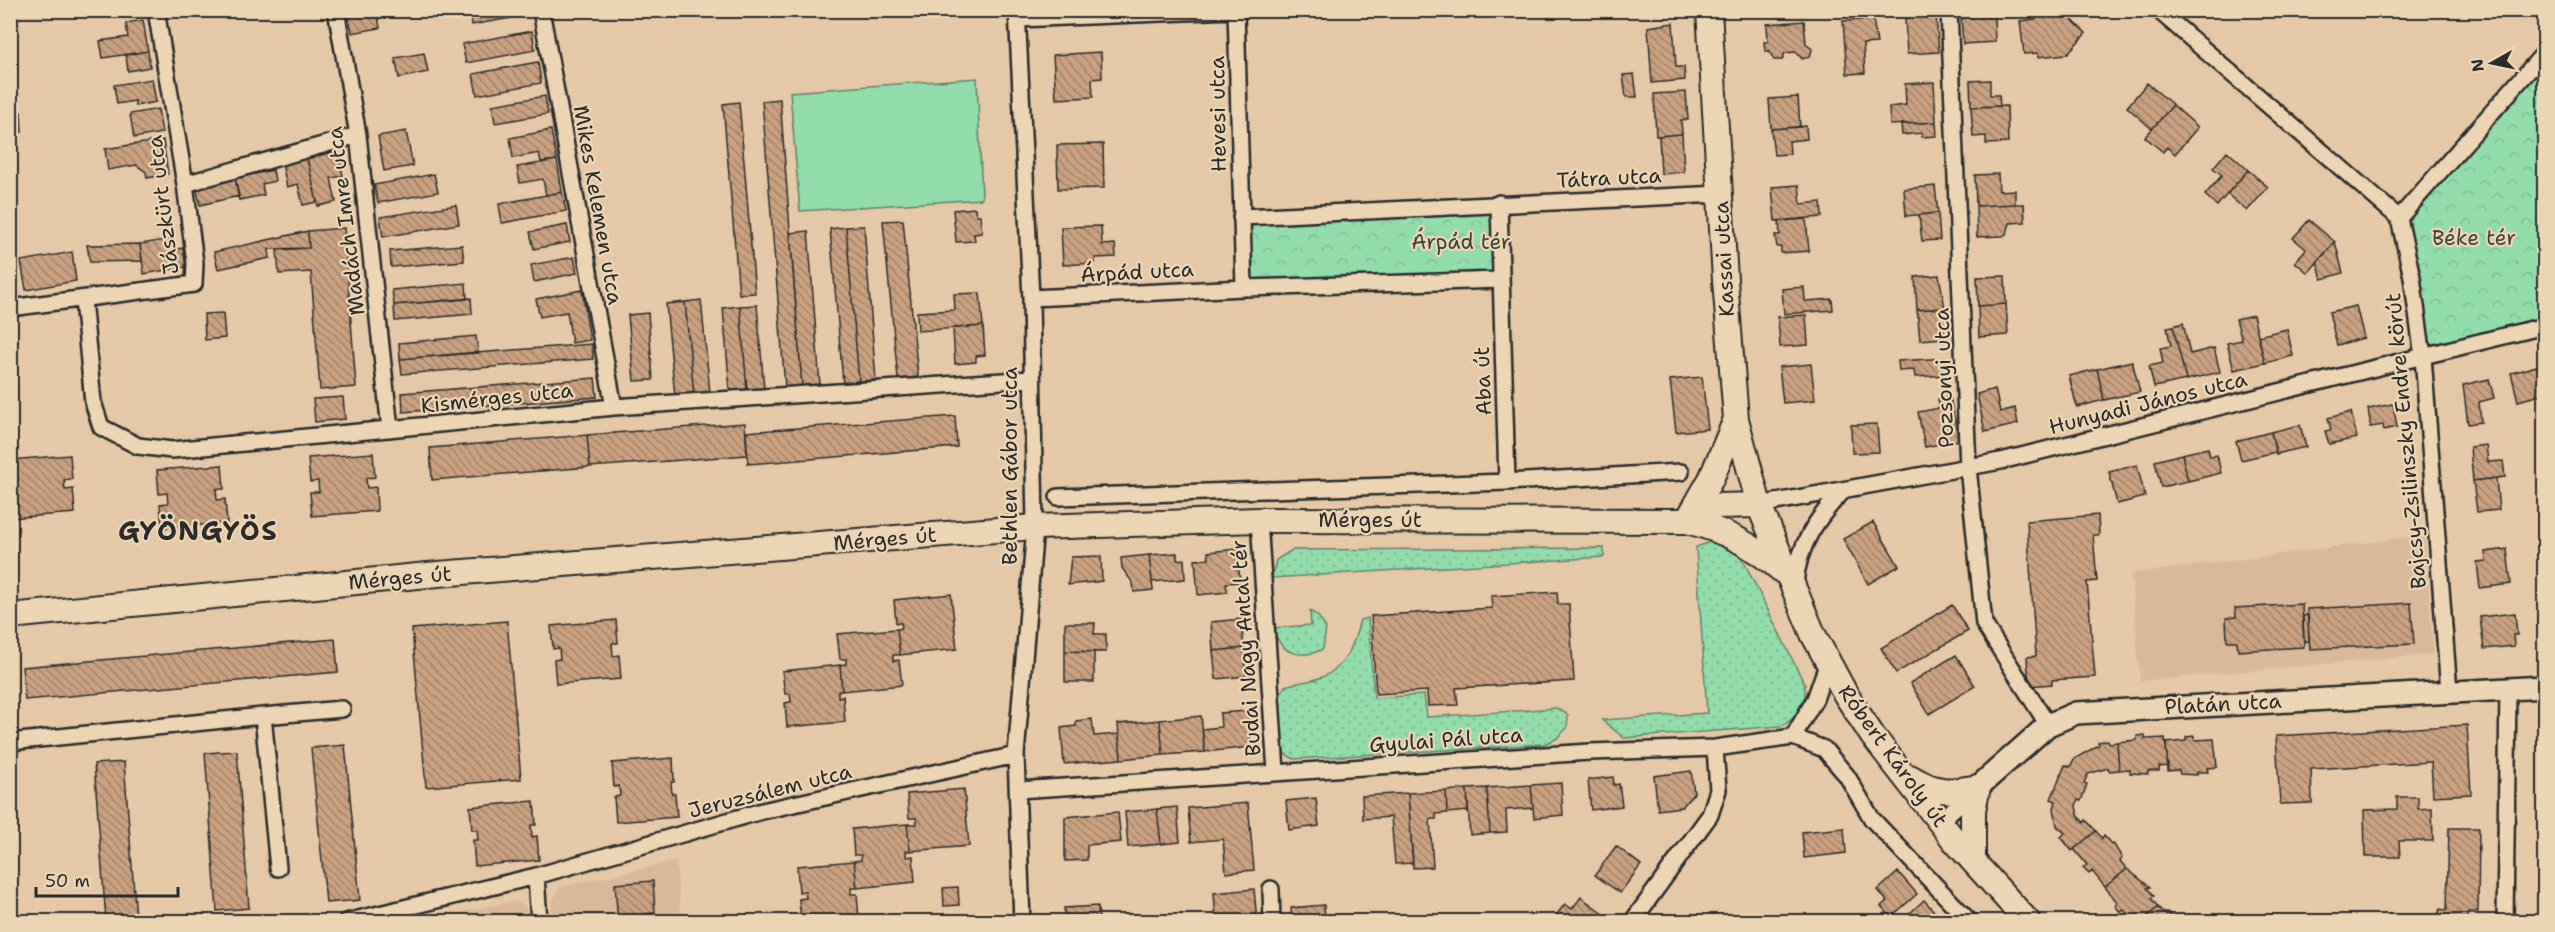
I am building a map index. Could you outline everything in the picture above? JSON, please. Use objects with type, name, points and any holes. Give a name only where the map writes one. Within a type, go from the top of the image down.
[{"type":"main road","name":"Kassai utca","points":[[1709,10],[1737,420],[1759,505]]},
{"type":"main road","points":[[1737,420],[1711,479],[1687,521],[1719,529],[1757,550],[1791,584]]},
{"type":"main road","name":"Mérges út","points":[[10,616],[438,574],[1035,527],[1259,520],[1687,521],[1717,507],[1759,505]]},
{"type":"main road","name":"Róbert Károly út","points":[[1759,505],[1791,584],[1828,662],[1872,735],[1940,821],[2028,921]]},
{"type":"main road","points":[[1905,775],[1927,787],[1951,793],[1978,787],[1973,810],[1973,860]]},
{"type":"street","name":"Jászkürt utca","points":[[83,300],[194,284],[195,263],[185,184],[156,10]]},
{"type":"street","name":"Madách Imre utca","points":[[336,10],[358,135],[390,429]]},
{"type":"street","name":"Mikes Kelemen utca","points":[[542,10],[614,407]]},
{"type":"street","points":[[1018,15],[1235,10]]},
{"type":"street","name":"Hevesi utca","points":[[1235,10],[1241,217]]},
{"type":"street","name":"Pozsonyi utca","points":[[1949,10],[1968,467],[1984,624],[2048,725]]},
{"type":"street","points":[[2158,10],[2398,218],[2544,53]]},
{"type":"street","name":"Bethlen Gábor utca","points":[[1018,15],[1031,298],[1035,527],[1016,755],[1022,921]]},
{"type":"street","points":[[185,184],[358,135]]},
{"type":"street","name":"Tátra utca","points":[[1499,203],[1720,194]]},
{"type":"street","points":[[1499,203],[1501,280],[1244,288],[1241,217],[1499,203]]},
{"type":"street","name":"Bajcsy-Zsilinszky Endre körút","points":[[2398,218],[2412,277],[2423,357],[2449,691]]},
{"type":"street","name":"Aba út","points":[[1501,280],[1507,482]]},
{"type":"street","name":"Árpád utca","points":[[1031,298],[1244,288]]},
{"type":"street","points":[[10,308],[83,300]]},
{"type":"street","name":"Kismérges utca","points":[[83,300],[93,402],[101,427],[138,446],[172,450],[614,407],[1031,379]]},
{"type":"street","name":"Hunyadi János utca","points":[[1759,505],[1968,467],[2544,326]]},
{"type":"street","name":"Mérges út","points":[[1058,497],[1507,482],[1681,472]]},
{"type":"street","points":[[1791,584],[1806,537],[1818,518],[1843,491]]},
{"type":"street","name":"Budai Nagy Antal tér","points":[[1259,520],[1276,772]]},
{"type":"street","points":[[1828,662],[1815,699],[1793,737],[1824,749],[1847,776],[1872,819],[1970,921]]},
{"type":"street","name":"Platán utca","points":[[1940,821],[2048,725],[2076,713],[2544,687]]},
{"type":"street","points":[[2505,921],[2508,689]]},
{"type":"street","points":[[10,742],[342,709]]},
{"type":"street","points":[[263,716],[278,868]]},
{"type":"street","name":"Gyulai Pál utca","points":[[1018,790],[1579,753],[1715,748],[1793,737]]},
{"type":"street","points":[[1632,921],[1710,815],[1718,790],[1715,748]]},
{"type":"street","name":"Jeruzsálem utca","points":[[346,921],[536,876],[762,811],[1016,755]]},
{"type":"street","points":[[536,876],[539,921]]},
{"type":"street","points":[[1271,889],[1272,921]]},
{"type":"shaded area","points":[[2425,535],[2433,654],[2140,681],[2131,574]]},
{"type":"shaded area","points":[[676,861],[681,921],[553,921],[551,903],[560,887]]},
{"type":"shaded area","points":[[514,901],[525,906],[532,922],[413,922]]},
{"type":"green space","name":"Béke tér","points":[[2544,53],[2544,326],[2423,357],[2399,218]]},
{"type":"green space","points":[[977,78],[982,199],[800,211],[790,92]]},
{"type":"green space","name":"Árpád tér","points":[[1495,207],[1495,274],[1247,283],[1244,220]]},
{"type":"green space","points":[[1711,542],[1735,552],[1744,562],[1805,685],[1801,709],[1782,726],[1624,738],[1602,720],[1707,713],[1696,547]]},
{"type":"green space","points":[[1604,548],[1604,557],[1272,578],[1276,560],[1292,550]]},
{"type":"green space","points":[[1310,611],[1318,616],[1326,628],[1323,649],[1299,654],[1286,649],[1277,637],[1274,628],[1311,625]]},
{"type":"green space","points":[[1368,618],[1374,698],[1424,695],[1427,717],[1557,708],[1568,715],[1567,728],[1556,739],[1544,744],[1294,759],[1285,754],[1280,738],[1278,711],[1285,686],[1318,679],[1331,673],[1348,654],[1360,620]]},
{"type":"building","points":[[377,10],[380,28],[352,33],[348,12]]},
{"type":"building","points":[[469,10],[527,10],[528,15],[472,25]]},
{"type":"building","points":[[2063,11],[2086,33],[2067,54],[2038,57],[2038,53],[2024,54],[2020,21],[2035,19],[2034,14]]},
{"type":"building","points":[[1994,15],[1995,42],[1963,44],[1961,16]]},
{"type":"building","points":[[1936,16],[1939,52],[1907,54],[1905,18]]},
{"type":"building","points":[[1873,19],[1877,43],[1863,44],[1865,73],[1847,74],[1843,21]]},
{"type":"building","points":[[143,20],[148,51],[103,58],[100,41],[128,37],[126,23]]},
{"type":"building","points":[[1804,21],[1806,44],[1812,49],[1810,57],[1802,59],[1796,52],[1785,53],[1782,60],[1774,60],[1769,51],[1765,51],[1764,42],[1768,42],[1767,24]]},
{"type":"building","points":[[1673,23],[1676,67],[1684,67],[1685,80],[1652,83],[1648,27]]},
{"type":"building","points":[[532,31],[535,50],[466,63],[462,44]]},
{"type":"building","points":[[148,51],[150,67],[128,71],[126,55]]},
{"type":"building","points":[[1101,52],[1102,78],[1092,79],[1093,97],[1056,99],[1053,55]]},
{"type":"building","points":[[424,53],[428,72],[399,78],[395,58]]},
{"type":"building","points":[[538,62],[541,83],[477,95],[473,74]]},
{"type":"building","points":[[1634,74],[1637,97],[1626,97],[1623,75]]},
{"type":"building","points":[[152,79],[156,102],[135,106],[135,101],[117,104],[114,85]]},
{"type":"building","points":[[1990,80],[1990,95],[1999,95],[2000,106],[1971,107],[1970,81]]},
{"type":"building","points":[[1934,82],[1936,122],[1890,125],[1889,107],[1906,105],[1905,84]]},
{"type":"building","points":[[2147,83],[2173,105],[2152,129],[2127,107]]},
{"type":"building","points":[[1686,92],[1688,120],[1681,120],[1682,134],[1656,136],[1654,94]]},
{"type":"building","points":[[545,96],[548,114],[495,123],[492,105]]},
{"type":"building","points":[[1798,97],[1800,127],[1771,129],[1769,99]]},
{"type":"building","points":[[780,99],[802,386],[785,387],[762,101]]},
{"type":"building","points":[[739,102],[755,293],[739,294],[723,104]]},
{"type":"building","points":[[2173,105],[2198,127],[2175,154],[2167,147],[2163,152],[2145,137]]},
{"type":"building","points":[[2007,106],[2008,143],[1986,144],[1986,136],[1973,137],[1971,107]]},
{"type":"building","points":[[158,109],[162,133],[134,138],[130,114]]},
{"type":"building","points":[[21,112],[22,132],[10,133],[10,113]]},
{"type":"building","points":[[1936,122],[1937,136],[1922,137],[1922,133],[1902,135],[1901,124]]},
{"type":"building","points":[[1806,126],[1807,139],[1789,141],[1790,154],[1774,155],[1771,129]]},
{"type":"building","points":[[551,130],[557,160],[541,162],[539,153],[513,158],[510,138]]},
{"type":"building","points":[[406,131],[413,166],[384,171],[378,136]]},
{"type":"building","points":[[1682,134],[1684,172],[1661,174],[1659,136]]},
{"type":"building","points":[[163,140],[168,174],[147,178],[146,172],[136,165],[108,170],[105,149]]},
{"type":"building","points":[[1103,144],[1104,188],[1058,189],[1057,145]]},
{"type":"building","points":[[338,151],[343,176],[331,178],[336,202],[318,206],[307,158]]},
{"type":"building","points":[[2227,151],[2248,170],[2217,206],[2205,195],[2222,175],[2213,168]]},
{"type":"building","points":[[307,158],[317,202],[303,205],[298,184],[287,187],[282,163]]},
{"type":"building","points":[[557,160],[562,192],[546,195],[543,179],[520,183],[517,167]]},
{"type":"building","points":[[273,170],[275,181],[262,184],[264,195],[239,200],[235,178]]},
{"type":"building","points":[[2248,170],[2268,187],[2247,211],[2227,194]]},
{"type":"building","points":[[434,174],[438,192],[378,203],[374,185]]},
{"type":"building","points":[[1998,174],[1999,191],[2015,190],[2015,204],[1976,206],[1975,175]]},
{"type":"building","points":[[235,178],[239,196],[200,205],[196,186]]},
{"type":"building","points":[[1799,185],[1801,204],[1821,202],[1822,217],[1775,221],[1772,187]]},
{"type":"building","points":[[1935,186],[1938,213],[1906,216],[1904,189]]},
{"type":"building","points":[[562,192],[566,211],[502,223],[499,204]]},
{"type":"building","points":[[2024,204],[2025,222],[2010,223],[2007,233],[2003,236],[1977,237],[1976,206]]},
{"type":"building","points":[[456,205],[459,224],[383,237],[380,217]]},
{"type":"building","points":[[975,208],[976,215],[980,215],[982,233],[974,234],[975,241],[956,242],[953,210]]},
{"type":"building","points":[[1938,213],[1940,240],[1922,241],[1919,215]]},
{"type":"building","points":[[1806,219],[1809,251],[1781,253],[1781,247],[1777,247],[1775,235],[1780,235],[1779,221]]},
{"type":"building","points":[[903,220],[918,377],[898,379],[883,221]]},
{"type":"building","points":[[2309,220],[2335,242],[2308,273],[2295,262],[2306,249],[2293,238]]},
{"type":"building","points":[[567,225],[570,242],[534,249],[530,232]]},
{"type":"building","points":[[864,226],[876,380],[859,381],[846,227]]},
{"type":"building","points":[[1101,226],[1102,245],[1115,244],[1116,257],[1095,258],[1095,263],[1063,265],[1061,227]]},
{"type":"building","points":[[846,227],[859,381],[843,383],[830,229]]},
{"type":"building","points":[[344,228],[356,387],[320,390],[311,272],[279,274],[277,250],[309,248],[308,231]]},
{"type":"building","points":[[308,231],[309,248],[269,249],[270,258],[218,269],[214,252]]},
{"type":"building","points":[[808,231],[820,385],[802,386],[790,233]]},
{"type":"building","points":[[171,239],[173,250],[183,248],[186,267],[144,274],[140,244]]},
{"type":"building","points":[[2335,242],[2343,273],[2322,279],[2317,262]]},
{"type":"building","points":[[140,244],[142,261],[90,262],[87,245]]},
{"type":"building","points":[[462,245],[464,261],[391,267],[390,251]]},
{"type":"building","points":[[72,252],[76,281],[26,290],[21,261]]},
{"type":"building","points":[[574,257],[577,273],[534,282],[531,265]]},
{"type":"building","points":[[1939,275],[1945,308],[1917,310],[1915,277]]},
{"type":"building","points":[[2005,276],[2006,304],[1978,306],[1977,277]]},
{"type":"building","points":[[466,283],[467,299],[394,305],[392,290]]},
{"type":"building","points":[[1804,287],[1805,301],[1832,299],[1833,310],[1784,314],[1782,289]]},
{"type":"building","points":[[582,290],[590,340],[572,343],[567,312],[540,317],[536,299]]},
{"type":"building","points":[[980,293],[983,326],[918,331],[917,312],[955,310],[954,294]]},
{"type":"building","points":[[471,298],[472,314],[395,321],[394,305]]},
{"type":"building","points":[[701,300],[710,393],[694,395],[685,302]]},
{"type":"building","points":[[685,302],[694,395],[675,396],[666,304]]},
{"type":"building","points":[[2006,304],[2008,335],[1979,337],[1978,306]]},
{"type":"building","points":[[757,305],[764,389],[747,390],[740,306]]},
{"type":"building","points":[[740,306],[747,390],[730,392],[723,308]]},
{"type":"building","points":[[2356,306],[2364,338],[2337,345],[2329,312]]},
{"type":"building","points":[[1942,308],[1945,338],[1920,340],[1917,310]]},
{"type":"building","points":[[223,313],[225,338],[205,340],[204,314]]},
{"type":"building","points":[[648,313],[653,380],[634,381],[628,315]]},
{"type":"building","points":[[1806,315],[1808,345],[1780,347],[1778,317]]},
{"type":"building","points":[[2253,315],[2265,363],[2234,370],[2227,343],[2242,340],[2236,319]]},
{"type":"building","points":[[2183,323],[2190,354],[2214,348],[2220,372],[2186,380],[2173,326]]},
{"type":"building","points":[[983,326],[985,355],[976,356],[976,362],[955,364],[953,328]]},
{"type":"building","points":[[2173,326],[2186,380],[2154,387],[2149,366],[2163,363],[2160,348],[2171,346],[2167,327]]},
{"type":"building","points":[[2287,329],[2293,356],[2265,363],[2258,336]]},
{"type":"building","points":[[476,336],[478,352],[400,359],[399,343]]},
{"type":"building","points":[[592,344],[593,359],[402,374],[400,359]]},
{"type":"building","points":[[1946,358],[1947,375],[1915,377],[1914,370],[1899,371],[1898,361]]},
{"type":"building","points":[[2132,361],[2140,392],[2104,400],[2097,369]]},
{"type":"building","points":[[1811,364],[1815,400],[1783,403],[1779,367]]},
{"type":"building","points":[[2537,366],[2541,379],[2544,378],[2544,394],[2518,401],[2511,373]]},
{"type":"building","points":[[2097,369],[2104,400],[2077,407],[2069,376]]},
{"type":"building","points":[[10,376],[12,376],[14,400],[10,400]]},
{"type":"building","points":[[1702,377],[1708,429],[1676,432],[1670,380]]},
{"type":"building","points":[[595,378],[597,397],[403,412],[402,393]]},
{"type":"building","points":[[2489,379],[2494,398],[2479,402],[2481,422],[2468,424],[2463,385]]},
{"type":"building","points":[[1995,389],[2000,412],[2015,408],[2018,424],[1985,432],[1977,394]]},
{"type":"building","points":[[343,397],[345,419],[315,422],[313,399]]},
{"type":"building","points":[[1950,397],[1959,440],[1925,447],[1918,412],[1940,408],[1938,399]]},
{"type":"building","points":[[2393,404],[2397,427],[2384,430],[2383,425],[2371,427],[2368,409]]},
{"type":"building","points":[[2351,412],[2357,438],[2329,444],[2325,431],[2331,430],[2328,418]]},
{"type":"building","points":[[955,416],[957,447],[748,464],[746,432]]},
{"type":"building","points":[[745,423],[747,455],[590,467],[587,435]]},
{"type":"building","points":[[1877,424],[1879,452],[1852,453],[1851,425]]},
{"type":"building","points":[[2300,425],[2306,447],[2276,454],[2271,432]]},
{"type":"building","points":[[2271,432],[2276,452],[2241,460],[2236,441]]},
{"type":"building","points":[[587,435],[590,467],[432,480],[430,448]]},
{"type":"building","points":[[2486,445],[2488,462],[2503,461],[2505,477],[2473,481],[2470,447]]},
{"type":"building","points":[[2208,448],[2210,457],[2217,455],[2221,473],[2188,481],[2182,454]]},
{"type":"building","points":[[373,453],[375,477],[366,478],[367,488],[376,487],[377,511],[312,516],[310,492],[319,492],[318,481],[310,482],[308,458]]},
{"type":"building","points":[[2182,454],[2188,481],[2161,487],[2155,461]]},
{"type":"building","points":[[70,455],[72,479],[64,480],[65,490],[73,489],[75,513],[10,518],[10,494],[16,494],[15,484],[10,484],[10,460]]},
{"type":"building","points":[[222,465],[224,489],[216,489],[217,500],[225,499],[227,523],[162,528],[160,504],[168,503],[167,493],[159,494],[157,470]]},
{"type":"building","points":[[2137,465],[2145,497],[2117,504],[2109,472]]},
{"type":"building","points":[[2496,478],[2499,510],[2477,512],[2473,481]]},
{"type":"building","points":[[2098,515],[2099,535],[2093,535],[2097,581],[2087,582],[2095,677],[2052,680],[2052,684],[2029,686],[2027,657],[2036,656],[2027,521]]},
{"type":"building","points":[[1873,522],[1899,566],[1868,584],[1843,539]]},
{"type":"building","points":[[1237,549],[1240,582],[1226,583],[1227,592],[1198,595],[1195,560],[1209,559],[1208,552]]},
{"type":"building","points":[[2507,549],[2511,584],[2480,588],[2477,562],[2486,561],[2485,552]]},
{"type":"building","points":[[1177,553],[1177,560],[1184,559],[1185,579],[1152,582],[1149,555]]},
{"type":"building","points":[[1149,555],[1153,590],[1134,592],[1133,583],[1122,568],[1121,558]]},
{"type":"building","points":[[1101,556],[1102,581],[1068,585],[1071,557]]},
{"type":"building","points":[[1557,592],[1558,604],[1569,604],[1574,681],[1456,688],[1458,705],[1428,706],[1427,691],[1376,694],[1371,616],[1492,608],[1491,596]]},
{"type":"building","points":[[951,594],[957,649],[900,655],[897,629],[902,628],[901,623],[896,623],[894,600]]},
{"type":"building","points":[[2411,603],[2414,644],[2310,649],[2307,609]]},
{"type":"building","points":[[2302,604],[2304,647],[2238,651],[2237,641],[2227,641],[2226,618],[2236,617],[2235,608]]},
{"type":"building","points":[[1952,605],[1968,631],[1896,673],[1881,648]]},
{"type":"building","points":[[2515,613],[2517,635],[2513,635],[2514,646],[2484,649],[2480,617]]},
{"type":"building","points":[[2308,615],[2309,641],[2304,642],[2303,616]]},
{"type":"building","points":[[1241,619],[1244,648],[1213,651],[1211,622]]},
{"type":"building","points":[[616,620],[618,643],[612,643],[613,656],[619,655],[621,679],[556,684],[554,660],[560,659],[559,648],[553,649],[551,626]]},
{"type":"building","points":[[507,621],[521,779],[426,787],[412,629]]},
{"type":"building","points":[[1065,623],[1095,623],[1094,634],[1106,634],[1106,652],[1065,651]]},
{"type":"building","points":[[897,629],[900,655],[893,655],[893,661],[899,660],[902,685],[842,691],[840,665],[846,664],[846,659],[840,659],[837,634]]},
{"type":"building","points":[[335,639],[338,672],[25,700],[22,667]]},
{"type":"building","points":[[1244,648],[1246,676],[1216,679],[1213,651]]},
{"type":"building","points":[[1065,651],[1094,652],[1094,682],[1065,682]]},
{"type":"building","points":[[1956,655],[1975,686],[1929,714],[1910,683]]},
{"type":"building","points":[[840,665],[842,691],[838,691],[838,697],[843,696],[845,722],[787,727],[785,703],[791,702],[790,694],[785,694],[782,671]]},
{"type":"building","points":[[1248,711],[1251,747],[1205,752],[1202,729],[1221,727],[1220,713]]},
{"type":"building","points":[[1201,716],[1205,752],[1163,755],[1160,720]]},
{"type":"building","points":[[1092,719],[1094,736],[1119,734],[1121,759],[1064,764],[1061,728],[1076,726],[1076,721]]},
{"type":"building","points":[[1160,720],[1163,755],[1121,759],[1118,724]]},
{"type":"building","points":[[2467,725],[2471,794],[2433,796],[2431,762],[2311,769],[2312,803],[2280,804],[2276,736]]},
{"type":"building","points":[[2145,735],[2145,739],[2165,738],[2168,766],[2159,767],[2159,771],[2148,771],[2148,774],[2130,773],[2130,769],[2119,770],[2117,742],[2137,740],[2137,736]]},
{"type":"building","points":[[2194,736],[2194,740],[2214,739],[2217,767],[2207,768],[2208,772],[2197,772],[2197,775],[2180,774],[2179,770],[2168,771],[2166,743],[2186,741],[2186,737]]},
{"type":"building","points":[[2108,740],[2109,743],[2117,742],[2119,770],[2109,771],[2108,768],[2088,774],[2081,801],[2078,800],[2076,806],[2078,815],[2084,823],[2086,820],[2096,831],[2072,851],[2061,837],[2065,833],[2057,826],[2054,808],[2056,801],[2051,799],[2065,765],[2070,767],[2074,759],[2099,745],[2098,742]]},
{"type":"building","points":[[345,745],[360,900],[326,903],[311,748]]},
{"type":"building","points":[[237,751],[249,908],[217,911],[205,753]]},
{"type":"building","points":[[673,758],[674,782],[671,782],[672,794],[675,794],[677,817],[616,822],[614,797],[620,796],[619,786],[614,787],[612,763]]},
{"type":"building","points":[[124,762],[136,918],[106,920],[94,764]]},
{"type":"building","points":[[1691,771],[1694,793],[1682,807],[1658,810],[1654,776]]},
{"type":"building","points":[[1613,777],[1614,785],[1619,784],[1622,806],[1591,810],[1588,780]]},
{"type":"building","points":[[1561,783],[1563,815],[1534,818],[1531,785]]},
{"type":"building","points":[[1531,785],[1533,808],[1506,810],[1507,832],[1490,833],[1487,788]]},
{"type":"building","points":[[1487,788],[1490,833],[1470,835],[1467,789]]},
{"type":"building","points":[[964,789],[969,846],[910,851],[907,824],[917,824],[916,818],[909,818],[907,794]]},
{"type":"building","points":[[1467,789],[1468,811],[1447,813],[1446,791]]},
{"type":"building","points":[[1446,791],[1447,813],[1436,814],[1436,819],[1430,819],[1433,867],[1413,868],[1408,793]]},
{"type":"building","points":[[1408,793],[1413,863],[1395,864],[1391,817],[1363,819],[1362,796]]},
{"type":"building","points":[[2397,797],[2418,797],[2418,809],[2432,808],[2433,841],[2399,841],[2400,857],[2365,857],[2364,810],[2397,809]]},
{"type":"building","points":[[1316,798],[1319,826],[1289,830],[1286,801]]},
{"type":"building","points":[[534,801],[536,825],[531,825],[532,837],[537,836],[539,860],[475,866],[473,840],[478,840],[477,830],[472,830],[470,807]]},
{"type":"building","points":[[1248,803],[1254,870],[1226,873],[1223,839],[1191,842],[1188,808]]},
{"type":"building","points":[[1177,807],[1180,842],[1161,844],[1157,809]]},
{"type":"building","points":[[1157,809],[1161,844],[1128,847],[1125,812]]},
{"type":"building","points":[[1118,812],[1121,842],[1087,845],[1087,860],[1065,861],[1065,817]]},
{"type":"building","points":[[907,824],[910,851],[906,851],[906,857],[913,856],[915,882],[857,888],[854,861],[861,860],[861,855],[854,855],[852,829]]},
{"type":"building","points":[[1844,828],[1846,853],[1804,858],[1802,832]]},
{"type":"building","points":[[2449,828],[2479,828],[2478,912],[2468,912],[2466,922],[2435,922],[2440,909],[2447,910]]},
{"type":"building","points":[[2096,831],[2102,839],[2104,836],[2111,844],[2113,843],[2122,858],[2120,861],[2127,869],[2105,887],[2092,871],[2089,874],[2083,868],[2087,865],[2074,849]]},
{"type":"building","points":[[1616,846],[1641,865],[1620,893],[1595,875]]},
{"type":"building","points":[[854,861],[857,888],[851,888],[851,894],[857,894],[859,919],[801,922],[799,899],[806,898],[805,891],[799,892],[797,866]]},
{"type":"building","points":[[2127,869],[2150,887],[2147,888],[2154,896],[2151,898],[2158,907],[2141,922],[2134,922],[2123,909],[2120,912],[2115,905],[2118,903],[2105,887]]},
{"type":"building","points":[[1898,872],[1917,894],[1891,917],[1881,906],[1887,901],[1878,890]]},
{"type":"building","points":[[653,881],[655,913],[645,914],[645,922],[618,922],[615,884]]},
{"type":"building","points":[[958,887],[959,905],[944,906],[943,888]]},
{"type":"building","points":[[1254,889],[1257,922],[1216,922],[1214,893]]},
{"type":"building","points":[[1581,897],[1605,915],[1600,922],[1559,922],[1554,918],[1565,904],[1572,909]]},
{"type":"building","points":[[1924,900],[1941,919],[1938,922],[1912,922],[1909,914]]},
{"type":"building","points":[[1324,905],[1325,922],[1292,922],[1291,908]]},
{"type":"building","points":[[1098,906],[1099,922],[1065,922],[1064,908]]},
{"type":"building","points":[[2158,907],[2164,914],[2167,912],[2179,922],[2141,922]]},
{"type":"district","name":"GYÖNGYÖS","points":[[198,530]]}]
